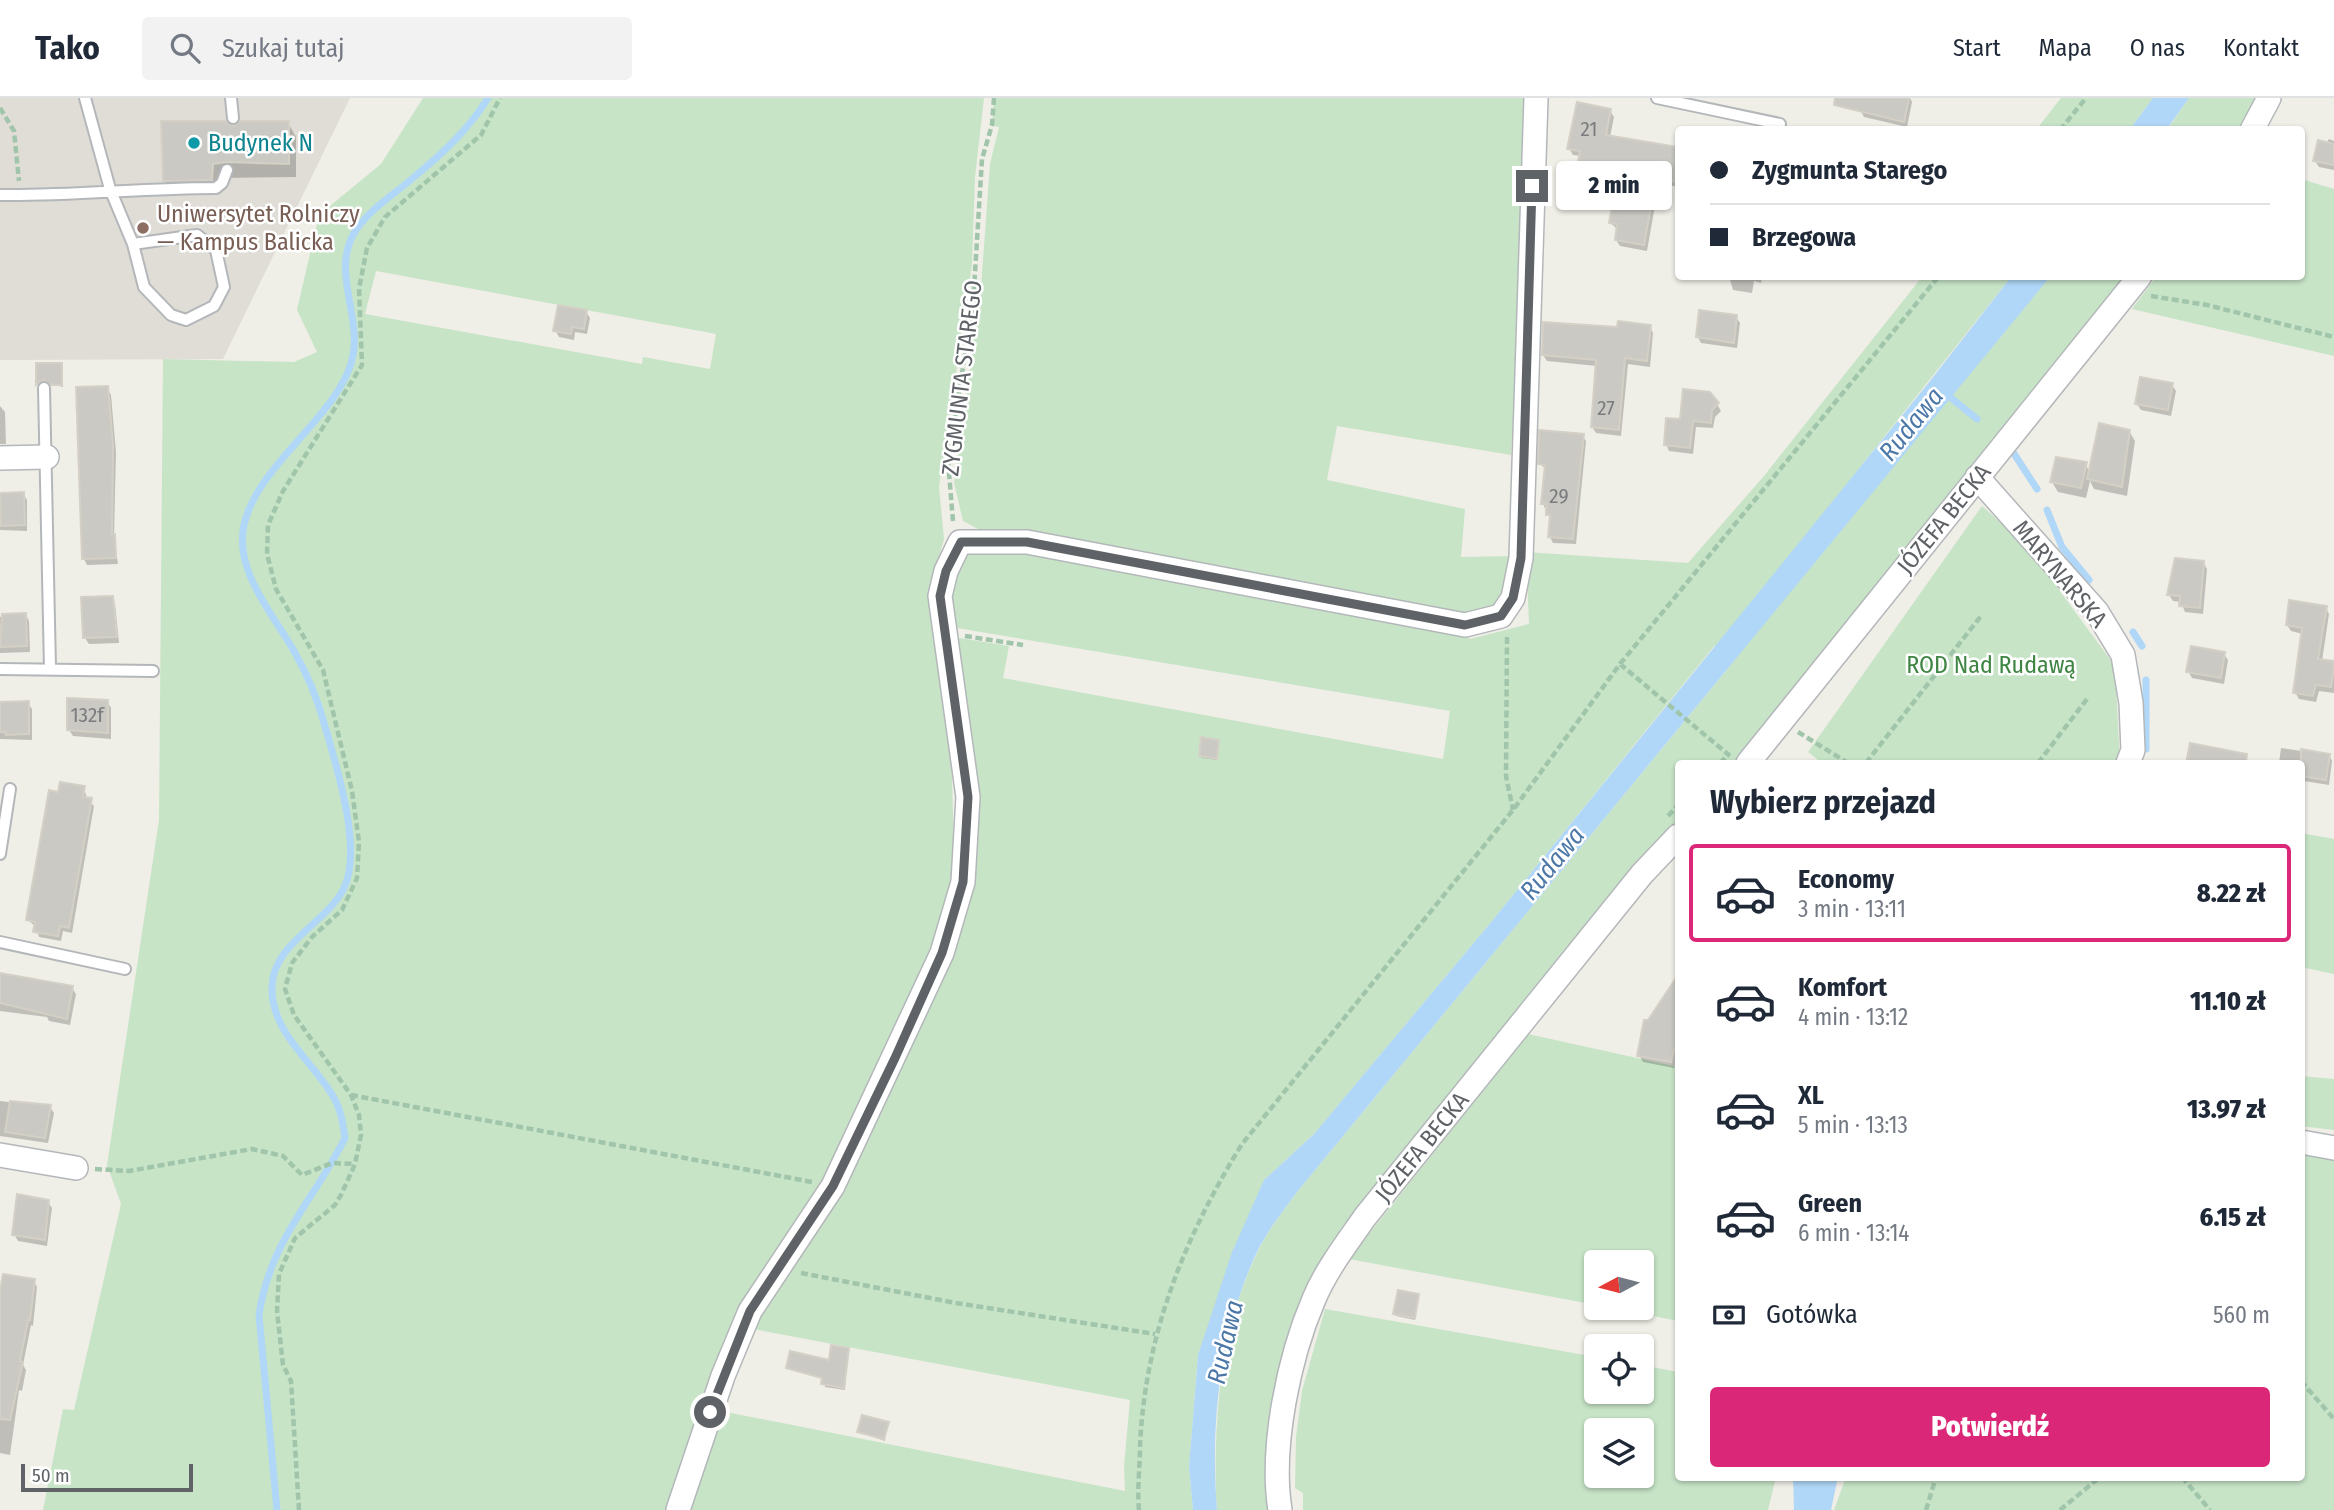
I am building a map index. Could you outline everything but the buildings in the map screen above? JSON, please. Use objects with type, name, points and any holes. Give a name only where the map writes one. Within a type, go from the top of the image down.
[{"type":"street","points":[[678,1510],[727,1365],[750,1311],[833,1186],[942,953],[963,882],[968,797],[940,596],[946,571],[961,542],[1027,542],[1465,625],[1501,616],[1513,598],[1521,558],[1536,98]]},
{"type":"street","points":[[2254,126],[2269,98]]},
{"type":"street","name":"JÓZEFA BECKA","points":[[1738,759],[1782,720],[2134,285]]},
{"type":"street","points":[[0,458],[47,457]]},
{"type":"street","name":"MARYNARSKA","points":[[1977,477],[2097,612],[2123,654],[2131,703],[2133,750],[2129,760]]},
{"type":"street","name":"JÓZEFA BECKA","points":[[1280,1510],[1280,1438],[1289,1383],[1314,1298],[1334,1264],[1373,1207],[1642,874],[1675,839]]},
{"type":"street","points":[[2305,1143],[2334,1148]]},
{"type":"street","points":[[0,1156],[76,1168]]},
{"type":"lane","points":[[85,98],[110,189],[132,244],[144,287],[171,315],[186,320],[214,306],[224,287],[221,264],[216,250],[197,235],[132,244]]},
{"type":"lane","points":[[231,98],[233,118]]},
{"type":"lane","points":[[1657,98],[1780,126]]},
{"type":"lane","points":[[0,195],[59,196],[110,189],[216,188],[227,170]]},
{"type":"lane","points":[[44,388],[50,668]]},
{"type":"lane","points":[[0,669],[153,670]]},
{"type":"lane","points":[[0,854],[10,789]]},
{"type":"lane","points":[[0,942],[125,969]]},
{"type":"path","points":[[299,1510],[292,1381],[283,1365],[277,1311],[279,1274],[295,1238],[335,1205],[355,1164],[361,1135],[359,1115],[351,1094],[294,1015],[285,989],[292,963],[312,937],[342,910],[357,878],[359,842],[352,792],[323,670],[276,589],[267,554],[268,525],[283,491],[362,365],[359,289],[367,248],[385,217],[481,135],[500,98]]},
{"type":"path","name":"ZYGMUNTA STAREGO","points":[[961,542],[948,495],[948,461],[972,305],[982,159],[992,125],[994,98]]},
{"type":"path","points":[[2063,126],[2086,98]]},
{"type":"path","points":[[0,108],[13,131],[17,178],[27,186]]},
{"type":"path","points":[[1139,1510],[1144,1393],[1155,1334],[1170,1286],[1194,1231],[1213,1192],[1242,1144],[1513,810],[1621,665],[1936,280]]},
{"type":"path","points":[[2134,285],[2334,337]]},
{"type":"path","points":[[1501,616],[1507,635],[1506,776],[1513,810]]},
{"type":"path","points":[[1868,760],[1981,616]]},
{"type":"path","points":[[945,633],[1023,645]]},
{"type":"path","points":[[1621,665],[1738,759]]},
{"type":"path","points":[[2041,760],[2087,699]]},
{"type":"path","points":[[1782,720],[1843,760]]},
{"type":"path","points":[[351,1094],[833,1186]]},
{"type":"path","points":[[76,1168],[129,1171],[252,1149],[283,1156],[302,1175],[332,1163],[355,1164]]},
{"type":"path","points":[[779,1266],[813,1278],[1155,1334]]},
{"type":"path","points":[[2305,1386],[2334,1419]]},
{"type":"path","points":[[1926,1510],[1935,1481]]},
{"type":"path","points":[[2060,1510],[2095,1481]]},
{"type":"path","points":[[2185,1481],[2210,1510]]},
{"type":"shaded area","name":"Uniwersytet Rolniczy — Kampus Balicka","points":[[0,98],[350,98],[223,359],[0,360]]},
{"type":"green space","points":[[423,98],[984,98],[975,177],[972,265],[939,487],[944,539],[931,585],[951,742],[954,851],[946,912],[908,1007],[847,1142],[728,1334],[699,1409],[671,1510],[43,1510],[63,1409],[74,1410],[121,1204],[107,1165],[159,820],[163,359],[294,362],[317,352],[297,310],[319,215],[381,164]],"holes":[[[376,271],[716,334],[710,369],[643,357],[642,364],[365,314]]]},
{"type":"green space","points":[[994,98],[1536,98],[1524,229],[1511,455],[1337,426],[1327,480],[1465,509],[1461,557],[1511,556],[1504,591],[1496,604],[1479,615],[1029,534],[978,529],[963,521],[954,483],[981,288],[990,164],[999,127],[992,125]]},
{"type":"green space","points":[[2061,98],[2153,98],[2132,126],[2039,126]]},
{"type":"green space","points":[[2189,98],[2261,98],[2245,126],[2170,126]]},
{"type":"green space","points":[[2305,180],[2334,189],[2334,356],[2132,309],[2154,280],[2305,280]]},
{"type":"green space","points":[[1920,280],[2009,280],[1861,466],[2047,280],[2133,280],[1739,760],[1675,760],[1675,833],[1315,1286],[1277,1510],[1217,1510],[1216,1496],[1217,1432],[1223,1368],[1237,1305],[1261,1245],[1297,1192],[1730,666],[1715,645],[1492,921],[1314,1134],[1264,1180],[1198,1355],[1189,1467],[1193,1510],[687,1510],[721,1411],[1125,1491],[1124,1466],[1130,1400],[748,1328],[772,1290],[968,872],[953,637],[1009,646],[1003,678],[1443,759],[1450,711],[951,627],[951,587],[961,562],[968,553],[1030,550],[1461,629],[1470,639],[1529,624],[1526,552],[1688,563],[1764,476]]},
{"type":"green space","name":"ROD Nad Rudawą","points":[[1982,506],[2026,545],[2115,666],[2120,760],[1818,760],[1808,752]]},
{"type":"green space","points":[[2305,834],[2334,839],[2334,974],[2305,968]]},
{"type":"green space","points":[[1528,1034],[1675,1066],[1675,1320],[1654,1316],[1654,1250],[1584,1250],[1584,1303],[1349,1259]]},
{"type":"green space","points":[[2305,1076],[2334,1079],[2334,1130],[2305,1126]]},
{"type":"green space","points":[[2305,1152],[2334,1157],[2334,1510],[1834,1510],[1845,1481],[2305,1481]]},
{"type":"green space","points":[[1325,1309],[1584,1355],[1584,1404],[1654,1404],[1654,1367],[1675,1371],[1675,1481],[1775,1481],[1768,1510],[1303,1510],[1303,1493],[1295,1488],[1296,1437],[1302,1391]]},
{"type":"water","points":[[2153,98],[2189,98],[2169,126],[2132,126]]},
{"type":"water","name":"Rudawa","points":[[2009,280],[2048,280],[1297,1192],[1268,1232],[1246,1277],[1227,1341],[1217,1409],[1217,1510],[1193,1510],[1189,1467],[1198,1355],[1232,1252],[1264,1180],[1314,1134],[1492,921],[1930,381]]},
{"type":"water","points":[[1793,1481],[1837,1481],[1831,1510],[1794,1510]]},
{"type":"waterway","points":[[277,1510],[259,1315],[265,1288],[283,1243],[345,1138],[336,1103],[326,1085],[295,1047],[279,1020],[272,989],[274,973],[280,959],[336,901],[344,888],[351,852],[341,783],[318,704],[299,660],[266,607],[250,575],[242,542],[244,525],[264,482],[331,401],[344,381],[352,360],[354,329],[346,265],[347,250],[353,235],[373,210],[454,140],[488,98]]},
{"type":"waterway","name":"Rudawa","points":[[1945,393],[1977,419]]},
{"type":"waterway","points":[[2009,446],[2037,489]]},
{"type":"waterway","points":[[2047,510],[2062,547],[2089,580]]},
{"type":"waterway","points":[[2133,632],[2142,646]]},
{"type":"waterway","points":[[2146,680],[2146,749]]},
{"type":"place","name":"Budynek N","points":[[194,143]]},
{"type":"place","name":"Uniwersytet Rolniczy — Kampus Balicka","points":[[143,228]]},
{"type":"route","points":[[710,1412],[750,1311],[833,1186],[895,1058],[942,953],[963,882],[968,797],[940,596],[946,571],[961,542],[1027,542],[1465,625],[1501,616],[1513,598],[1521,558],[1532,186]]}]
